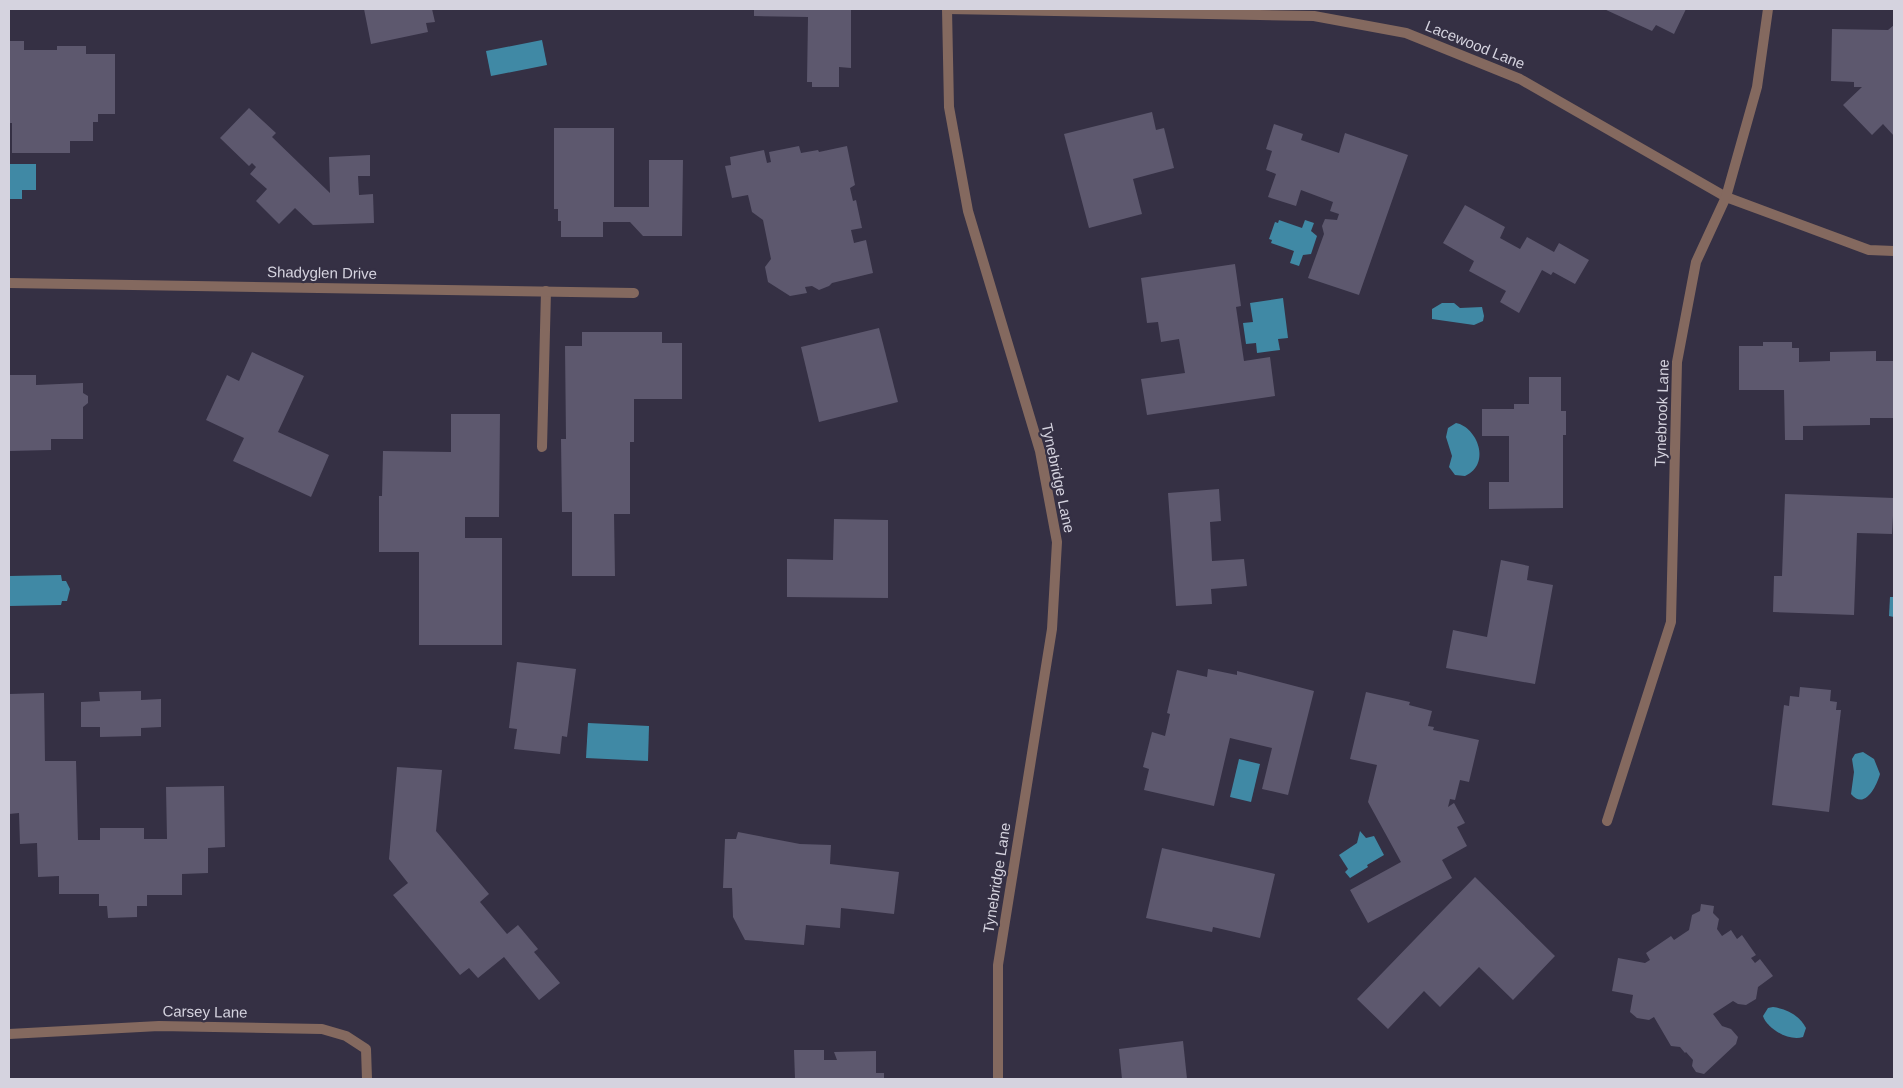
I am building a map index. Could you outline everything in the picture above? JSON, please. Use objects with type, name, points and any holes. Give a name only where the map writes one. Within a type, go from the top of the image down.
[{"type":"street","name":"Lacewood Lane","points":[[947,9],[1314,16],[1406,33],[1520,78],[1726,196],[1869,250],[1894,251]]},
{"type":"street","name":"Tynebridge Lane","points":[[947,9],[949,107],[968,211],[1040,451],[1057,542],[1052,629],[998,965],[998,1079]]},
{"type":"street","name":"Tynebrook Lane","points":[[1607,822],[1670,622],[1677,362],[1696,262],[1726,196],[1757,87],[1768,9]]},
{"type":"street","name":"Shadyglen Drive","points":[[9,283],[634,293]]},
{"type":"street","points":[[542,447],[546,291]]},
{"type":"street","name":"Carsey Lane","points":[[9,1034],[159,1026],[322,1029],[346,1036],[366,1050],[367,1079]]},
{"type":"water","points":[[542,40],[547,65],[491,76],[486,51]]},
{"type":"water","points":[[9,164],[36,164],[36,190],[22,190],[22,199],[9,199]]},
{"type":"water","points":[[1279,220],[1302,228],[1305,220],[1314,223],[1311,231],[1317,236],[1311,254],[1303,255],[1299,266],[1290,263],[1294,251],[1271,243],[1272,240],[1269,239],[1275,222],[1278,223]]},
{"type":"water","points":[[1283,298],[1288,338],[1278,339],[1280,350],[1257,353],[1256,343],[1246,344],[1243,323],[1253,322],[1250,303]]},
{"type":"water","points":[[1442,303],[1454,303],[1460,308],[1482,307],[1483,321],[1474,325],[1432,319],[1432,309]]},
{"type":"water","points":[[1456,423],[1470,431],[1475,438],[1480,455],[1478,463],[1473,470],[1465,476],[1455,475],[1449,467],[1452,456],[1446,437],[1448,428]]},
{"type":"water","points":[[61,575],[62,581],[66,581],[70,589],[67,601],[62,601],[61,605],[9,606],[9,576]]},
{"type":"water","points":[[1890,597],[1894,597],[1894,617],[1889,616]]},
{"type":"water","points":[[588,723],[649,726],[648,761],[586,758]]},
{"type":"water","points":[[1863,752],[1874,759],[1880,774],[1873,790],[1866,798],[1861,800],[1851,794],[1854,772],[1852,759],[1855,754]]},
{"type":"water","points":[[1239,759],[1260,764],[1251,802],[1230,797]]},
{"type":"water","points":[[1360,831],[1366,838],[1374,836],[1384,855],[1350,878],[1345,872],[1348,869],[1339,855],[1357,843]]},
{"type":"water","points":[[1773,1007],[1788,1011],[1800,1020],[1806,1028],[1803,1037],[1792,1038],[1786,1036],[1774,1030],[1765,1021],[1763,1016],[1768,1008]]},
{"type":"building","points":[[364,9],[432,9],[435,22],[426,23],[428,32],[371,44]]},
{"type":"building","points":[[754,9],[851,9],[851,68],[839,67],[839,87],[812,87],[812,82],[807,82],[808,17],[754,16]]},
{"type":"building","points":[[1604,9],[1686,9],[1674,34],[1656,25],[1652,31]]},
{"type":"building","points":[[1894,25],[1894,136],[1883,124],[1872,135],[1843,105],[1862,87],[1854,87],[1854,82],[1831,81],[1832,29],[1888,30]]},
{"type":"building","points":[[9,41],[24,41],[24,50],[57,50],[57,46],[86,46],[86,54],[115,54],[115,114],[98,114],[98,122],[93,122],[93,141],[70,141],[70,153],[12,153],[12,123],[9,123]]},
{"type":"building","points":[[249,108],[276,133],[272,137],[330,193],[329,157],[370,155],[370,176],[358,176],[359,195],[373,194],[374,223],[313,225],[295,208],[279,224],[256,201],[267,189],[250,174],[256,167],[252,163],[249,166],[220,138]]},
{"type":"building","points":[[1152,112],[1156,130],[1164,128],[1174,168],[1133,179],[1142,214],[1089,228],[1064,134]]},
{"type":"building","points":[[1274,124],[1303,134],[1301,140],[1339,153],[1345,133],[1408,155],[1359,295],[1308,278],[1324,234],[1322,226],[1325,219],[1337,220],[1339,214],[1330,211],[1333,202],[1301,190],[1296,206],[1268,197],[1276,174],[1266,170],[1272,151],[1266,149]]},
{"type":"building","points":[[554,128],[614,128],[614,207],[649,207],[649,160],[683,160],[682,236],[643,236],[630,222],[603,222],[603,237],[561,237],[561,221],[558,221],[558,209],[554,209]]},
{"type":"building","points":[[799,146],[801,153],[818,150],[819,152],[847,146],[855,185],[850,188],[853,201],[856,200],[862,228],[851,230],[854,243],[866,240],[873,273],[832,283],[819,290],[812,286],[805,287],[807,293],[790,296],[768,282],[765,267],[771,259],[763,220],[752,212],[748,195],[732,198],[725,166],[731,165],[730,157],[764,150],[767,163],[771,162],[769,152]]},
{"type":"building","points":[[1465,205],[1505,227],[1500,238],[1520,249],[1527,237],[1554,252],[1559,243],[1589,260],[1575,284],[1553,272],[1551,275],[1542,270],[1519,313],[1500,302],[1506,291],[1469,271],[1474,261],[1443,243]]},
{"type":"building","points":[[1235,264],[1241,306],[1236,307],[1244,361],[1270,357],[1275,396],[1147,415],[1141,379],[1185,373],[1179,339],[1161,342],[1158,322],[1147,323],[1141,278]]},
{"type":"building","points":[[879,328],[898,402],[819,422],[801,347]]},
{"type":"building","points":[[582,332],[662,332],[662,343],[682,343],[682,399],[634,399],[634,442],[630,442],[630,514],[614,514],[615,576],[572,576],[572,512],[562,512],[561,439],[566,439],[565,346],[582,346]]},
{"type":"building","points":[[1763,342],[1792,342],[1792,348],[1799,348],[1799,362],[1830,361],[1830,352],[1876,351],[1876,361],[1894,361],[1894,418],[1870,418],[1870,425],[1803,426],[1803,440],[1785,440],[1784,390],[1739,390],[1739,346],[1763,346]]},
{"type":"building","points":[[252,352],[304,376],[278,432],[329,455],[311,497],[233,461],[244,438],[206,420],[227,375],[239,381]]},
{"type":"building","points":[[9,375],[36,375],[36,385],[83,383],[83,393],[88,396],[88,403],[83,407],[83,439],[51,439],[51,450],[9,451]]},
{"type":"building","points":[[1529,377],[1561,377],[1561,411],[1566,411],[1566,435],[1563,435],[1563,508],[1489,509],[1489,482],[1509,482],[1509,436],[1482,436],[1482,409],[1514,409],[1514,404],[1529,404]]},
{"type":"building","points":[[451,414],[500,414],[499,517],[465,517],[465,538],[502,538],[502,645],[419,645],[419,552],[379,552],[379,496],[382,496],[383,451],[451,452]]},
{"type":"building","points":[[1219,489],[1221,521],[1210,522],[1212,561],[1244,559],[1247,586],[1211,589],[1212,604],[1176,606],[1168,493]]},
{"type":"building","points":[[1785,494],[1894,498],[1892,534],[1857,533],[1854,615],[1773,612],[1774,576],[1782,576]]},
{"type":"building","points":[[834,519],[888,520],[888,598],[787,597],[787,559],[833,560]]},
{"type":"building","points":[[1501,560],[1529,566],[1527,580],[1553,585],[1535,684],[1446,668],[1453,630],[1487,637]]},
{"type":"building","points":[[517,662],[576,669],[567,737],[562,736],[560,754],[514,749],[517,729],[509,728]]},
{"type":"building","points":[[1208,669],[1237,675],[1237,671],[1314,691],[1288,795],[1262,789],[1272,748],[1230,738],[1214,806],[1144,790],[1149,769],[1143,767],[1152,732],[1165,736],[1170,714],[1167,713],[1177,670],[1207,677]]},
{"type":"building","points":[[1800,687],[1831,690],[1830,701],[1837,702],[1836,710],[1841,710],[1829,812],[1772,805],[1784,705],[1789,706],[1790,696],[1799,697]]},
{"type":"building","points":[[141,691],[141,700],[161,699],[161,727],[141,728],[141,736],[100,737],[100,727],[81,727],[81,702],[100,701],[99,692]]},
{"type":"building","points":[[1366,692],[1410,702],[1409,705],[1432,711],[1428,726],[1434,727],[1433,730],[1479,740],[1469,782],[1460,780],[1455,800],[1450,799],[1448,807],[1454,803],[1465,823],[1457,827],[1467,846],[1442,860],[1452,878],[1368,923],[1350,890],[1401,862],[1368,802],[1377,765],[1350,759]]},
{"type":"building","points":[[44,693],[45,761],[76,761],[78,840],[100,840],[100,828],[144,828],[144,839],[167,839],[166,787],[224,786],[225,847],[208,848],[208,873],[182,874],[182,895],[147,895],[147,906],[137,906],[137,917],[108,918],[107,906],[99,906],[99,894],[59,894],[59,876],[38,877],[37,843],[20,844],[19,813],[9,814],[9,694]]},
{"type":"building","points":[[397,767],[442,770],[436,831],[489,894],[480,902],[507,934],[518,925],[538,949],[534,952],[560,983],[539,1000],[504,957],[478,978],[469,968],[460,975],[393,895],[408,883],[389,859]]},
{"type":"building","points":[[738,832],[800,844],[831,845],[830,864],[899,872],[894,914],[841,908],[840,928],[806,925],[804,945],[745,940],[733,917],[732,888],[723,888],[725,839],[736,839]]},
{"type":"building","points":[[1162,848],[1275,874],[1260,938],[1213,927],[1212,932],[1146,918]]},
{"type":"building","points":[[1475,877],[1555,956],[1513,1000],[1479,967],[1440,1007],[1424,991],[1388,1029],[1357,999]]},
{"type":"building","points":[[1701,904],[1714,906],[1713,913],[1719,919],[1717,929],[1722,936],[1731,930],[1737,939],[1742,935],[1756,955],[1751,958],[1755,963],[1760,959],[1773,976],[1758,987],[1756,999],[1746,1005],[1733,1001],[1713,1014],[1722,1026],[1731,1029],[1738,1037],[1736,1044],[1704,1074],[1696,1072],[1692,1066],[1693,1060],[1686,1052],[1680,1047],[1671,1046],[1654,1017],[1649,1020],[1637,1018],[1630,1012],[1633,995],[1612,991],[1618,958],[1645,963],[1650,960],[1646,953],[1671,936],[1674,940],[1689,930],[1692,915],[1700,911]]},
{"type":"building","points":[[1183,1041],[1187,1079],[1122,1079],[1119,1049]]},
{"type":"building","points":[[794,1050],[824,1050],[824,1060],[837,1060],[834,1052],[876,1051],[876,1073],[884,1073],[884,1079],[795,1079]]}]
